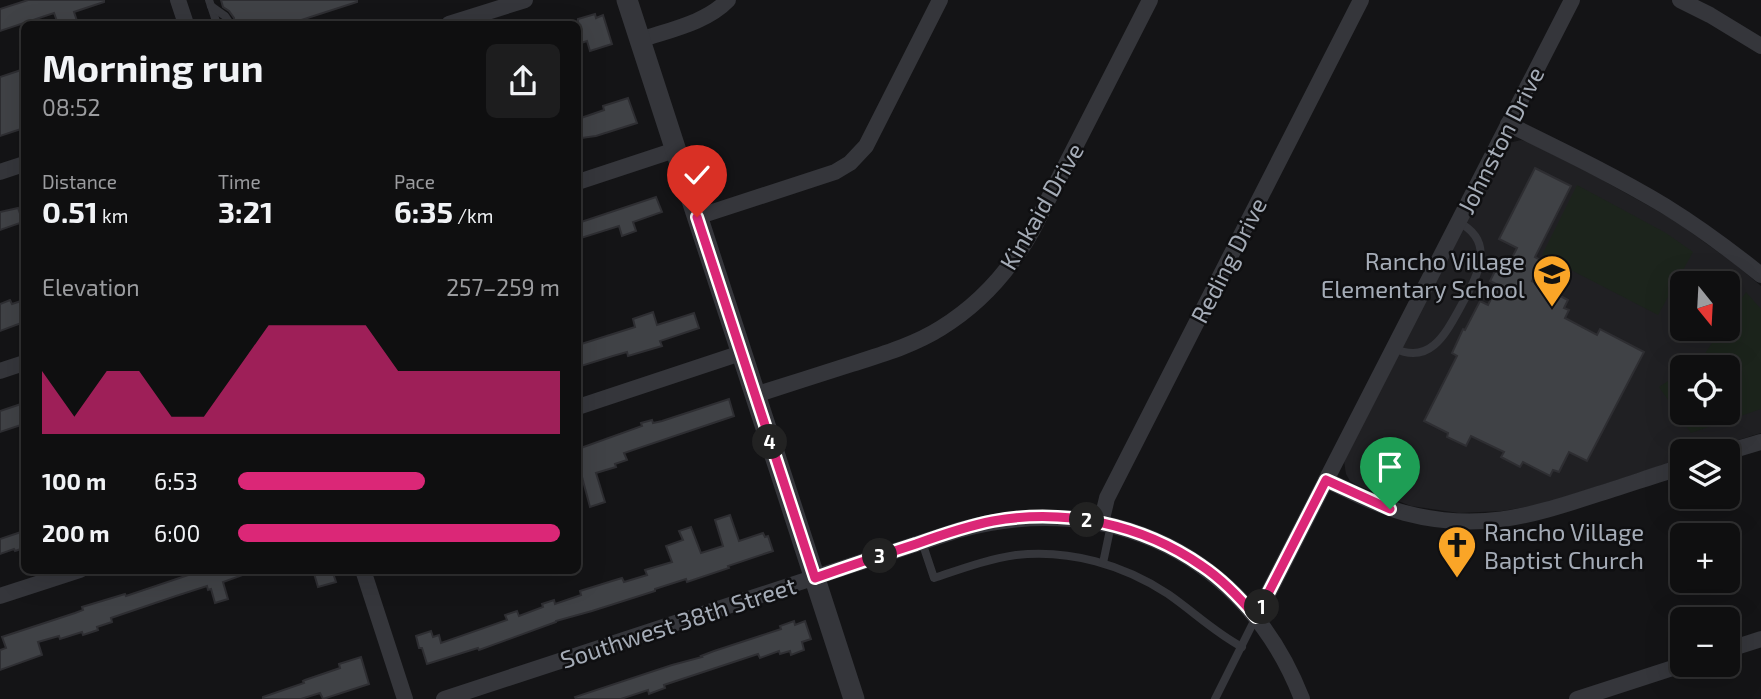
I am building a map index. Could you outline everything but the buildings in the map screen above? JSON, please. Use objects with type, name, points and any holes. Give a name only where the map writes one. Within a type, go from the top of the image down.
[{"type":"street","points":[[178,0],[185,21]]},
{"type":"street","points":[[458,21],[525,0]]},
{"type":"street","points":[[627,0],[854,699]]},
{"type":"street","points":[[640,40],[696,20],[728,0]]},
{"type":"street","points":[[697,217],[826,176],[850,163],[866,146],[940,0]]},
{"type":"street","name":"Kinkaid Drive","points":[[755,396],[907,345],[943,327],[991,288],[1012,264],[1032,231],[1150,0]]},
{"type":"street","name":"Reding Drive","points":[[1106,524],[1107,498],[1361,0]]},
{"type":"street","name":"Johnston Drive","points":[[1256,617],[1572,0]]},
{"type":"street","points":[[1680,0],[1761,46]]},
{"type":"street","points":[[1508,124],[1665,206],[1761,275]]},
{"type":"street","points":[[581,181],[675,150]]},
{"type":"street","points":[[0,173],[21,165]]},
{"type":"street","points":[[581,406],[741,353]]},
{"type":"street","points":[[0,371],[21,364]]},
{"type":"street","points":[[1740,448],[1761,442]]},
{"type":"street","points":[[1326,480],[1403,513],[1447,521],[1485,522],[1538,513],[1670,471]]},
{"type":"street","name":"Southwest 38th Street","points":[[444,699],[979,524],[1048,516],[1106,524],[1144,535],[1202,566],[1238,597],[1256,617],[1285,661],[1302,699]]},
{"type":"street","points":[[0,596],[68,574]]},
{"type":"street","points":[[364,574],[405,699]]},
{"type":"street","points":[[1740,646],[1761,639]]},
{"type":"street","points":[[1577,699],[1670,669]]},
{"type":"lane","points":[[210,3],[228,21]]},
{"type":"lane","points":[[210,3],[216,21]]},
{"type":"lane","points":[[1394,348],[1415,353],[1436,344],[1447,331],[1477,276],[1482,258],[1479,244],[1471,230],[1458,222]]},
{"type":"lane","points":[[1103,563],[1106,524]]},
{"type":"lane","points":[[922,542],[934,578],[1016,555],[1062,555],[1103,563],[1166,593],[1222,636],[1242,647]]},
{"type":"lane","points":[[1215,699],[1256,617]]},
{"type":"shaded area","name":"Rancho Village Elementary School","points":[[1521,140],[1528,142],[1597,177],[1674,220],[1761,286],[1761,433],[1740,440],[1670,439],[1670,463],[1543,504],[1502,511],[1459,513],[1411,506],[1350,481],[1344,461],[1505,146]]},
{"type":"shaded area","points":[[1577,185],[1666,233],[1693,252],[1682,271],[1670,271],[1670,293],[1658,315],[1542,255]]},
{"type":"shaded area","points":[[1746,292],[1761,309],[1761,409],[1740,416],[1740,355],[1704,355],[1713,341],[1740,341],[1740,301]]},
{"type":"shaded area","points":[[1670,380],[1670,403],[1659,387]]},
{"type":"shaded area","points":[[1685,425],[1714,425],[1691,433]]},
{"type":"place","name":"Rancho Village Elementary School","points":[[1552,308]]},
{"type":"place","name":"Rancho Village Baptist Church","points":[[1457,579]]},
{"type":"route","points":[[697,217],[815,578],[979,524],[1013,518],[1072,518],[1144,535],[1181,553],[1219,579],[1256,617],[1326,480],[1390,509]]}]
